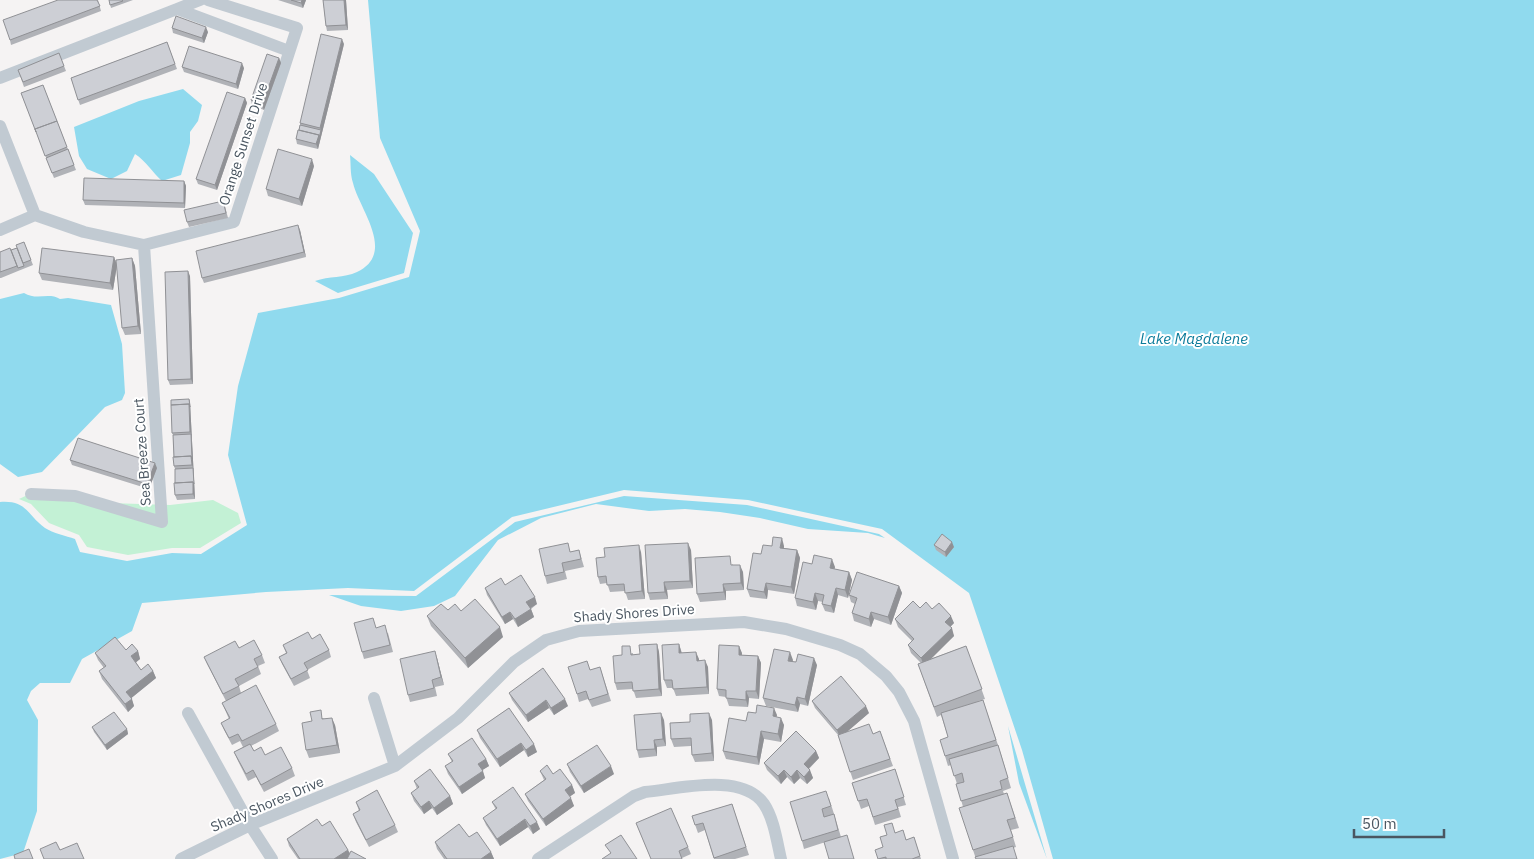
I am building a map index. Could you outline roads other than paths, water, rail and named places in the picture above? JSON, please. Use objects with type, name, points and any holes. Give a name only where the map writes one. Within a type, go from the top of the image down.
[{"type":"street","points":[[0,78],[200,0]]},
{"type":"street","name":"Orange Sunset Drive","points":[[35,216],[84,232],[144,245],[234,222],[296,28],[208,0]]},
{"type":"street","points":[[177,9],[289,51]]},
{"type":"street","points":[[0,126],[35,216],[0,230]]},
{"type":"street","name":"Sea Breeze Court","points":[[30,494],[75,496],[162,522],[144,245]]},
{"type":"street","name":"Shady Shores Drive","points":[[181,859],[250,825],[396,766],[458,718],[526,652],[556,636],[579,631],[744,622],[763,624],[840,645],[860,654],[886,676],[908,706],[914,721],[953,859]]},
{"type":"street","points":[[374,698],[396,766]]},
{"type":"street","points":[[188,713],[250,825],[272,859]]},
{"type":"street","points":[[538,859],[634,796],[645,792],[726,784],[752,792],[764,805],[781,859]]},
{"type":"water","name":"Lake Magdalene","points":[[368,0],[1534,0],[1534,859],[1053,859],[1022,750],[969,593],[882,529],[748,500],[624,490],[512,517],[414,591],[348,588],[266,592],[142,603],[132,631],[82,659],[70,683],[40,683],[31,691],[27,700],[38,720],[37,811],[23,853],[0,859],[0,502],[16,503],[26,509],[45,528],[75,539],[80,552],[127,561],[172,553],[201,554],[247,525],[228,455],[238,386],[258,313],[339,298],[409,277],[420,231],[380,138]]},
{"type":"water","points":[[183,89],[202,105],[198,121],[190,132],[190,143],[181,175],[162,181],[135,154],[127,171],[111,179],[87,169],[79,156],[74,127],[139,101]]},
{"type":"water","points":[[350,155],[374,174],[413,233],[404,273],[338,293],[315,281],[357,272],[369,264],[374,254],[375,242],[372,230],[352,180]]},
{"type":"water","points":[[24,293],[33,296],[51,296],[60,299],[68,298],[111,305],[122,344],[125,393],[122,400],[105,407],[42,472],[18,477],[0,464],[0,299]]},
{"type":"water","points":[[624,496],[747,505],[879,534],[885,538],[868,533],[808,529],[760,518],[720,512],[685,509],[649,511],[596,504],[541,518],[498,540],[455,596],[434,606],[401,611],[361,606],[329,595],[416,596],[515,522]]},
{"type":"water","points":[[1008,726],[1047,859],[1019,783]]}]
